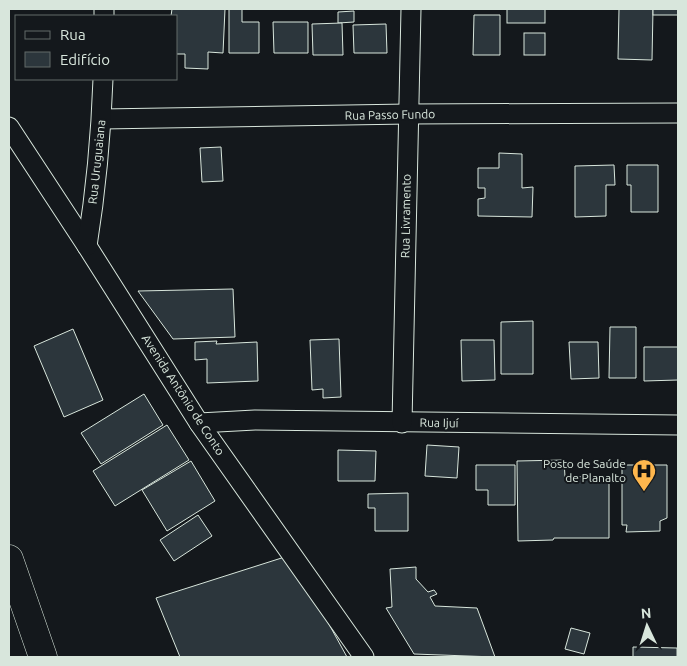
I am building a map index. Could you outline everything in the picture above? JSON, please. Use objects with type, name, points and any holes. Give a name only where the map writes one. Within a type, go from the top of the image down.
[{"type":"main road","points":[[9,559],[43,657]]},
{"type":"street","name":"Rua Livramento","points":[[402,423],[411,9]]},
{"type":"street","name":"Rua Uruguaiana","points":[[87,246],[96,190],[102,118],[102,80]]},
{"type":"street","name":"Rua Passo Fundo","points":[[102,118],[678,113]]},
{"type":"street","name":"Avenida Antônio de Conto","points":[[9,127],[199,423],[364,657]]},
{"type":"street","name":"Rua Ijuí","points":[[199,423],[255,420],[678,425]]},
{"type":"building","points":[[172,9],[225,9],[223,53],[208,52],[208,69],[185,68],[185,54],[178,54],[178,15],[171,15]]},
{"type":"building","points":[[229,9],[242,9],[242,22],[259,22],[259,53],[229,53]]},
{"type":"building","points":[[507,9],[545,9],[545,23],[507,23]]},
{"type":"building","points":[[619,9],[653,9],[652,60],[618,59]]},
{"type":"building","points":[[653,9],[678,9],[678,15],[653,15]]},
{"type":"building","points":[[354,11],[354,22],[338,23],[338,12]]},
{"type":"building","points":[[474,15],[500,15],[500,55],[473,55]]},
{"type":"building","points":[[273,22],[308,22],[308,53],[274,53]]},
{"type":"building","points":[[342,23],[343,55],[313,55],[312,24]]},
{"type":"building","points":[[386,24],[387,53],[354,53],[353,25]]},
{"type":"building","points":[[524,33],[545,33],[545,55],[524,55]]},
{"type":"building","points":[[221,147],[223,181],[202,182],[200,148]]},
{"type":"building","points":[[499,153],[522,154],[522,188],[533,187],[532,217],[478,216],[478,199],[485,198],[485,188],[478,188],[478,168],[499,168]]},
{"type":"building","points":[[614,165],[615,185],[606,185],[606,216],[575,217],[575,166]]},
{"type":"building","points":[[627,165],[658,165],[658,212],[631,212],[631,185],[627,185]]},
{"type":"building","points":[[233,289],[235,337],[173,339],[138,291]]},
{"type":"building","points":[[533,321],[533,374],[501,374],[501,322]]},
{"type":"building","points":[[610,327],[636,327],[636,378],[609,378]]},
{"type":"building","points":[[73,329],[103,400],[64,417],[34,346]]},
{"type":"building","points":[[339,339],[341,397],[323,398],[323,389],[312,390],[310,340]]},
{"type":"building","points":[[461,340],[494,340],[495,380],[462,381]]},
{"type":"building","points":[[217,341],[216,344],[257,342],[258,381],[207,383],[207,359],[195,360],[195,342]]},
{"type":"building","points":[[569,342],[598,342],[599,378],[571,379]]},
{"type":"building","points":[[644,347],[678,347],[678,380],[644,381]]},
{"type":"building","points":[[144,394],[163,425],[101,464],[81,433]]},
{"type":"building","points":[[167,425],[189,460],[115,506],[93,471]]},
{"type":"building","points":[[427,445],[459,447],[457,478],[425,476]]},
{"type":"building","points":[[338,450],[376,451],[375,481],[338,481]]},
{"type":"building","points":[[564,460],[565,477],[609,476],[609,538],[554,538],[553,540],[518,541],[517,461]]},
{"type":"building","points":[[191,461],[215,501],[167,531],[142,490]]},
{"type":"building","points":[[476,465],[515,465],[515,505],[488,505],[488,490],[476,490]]},
{"type":"building","name":"Posto de Saúde de Planalto","points":[[622,465],[667,465],[667,518],[660,521],[660,531],[626,532],[627,525],[622,525]]},
{"type":"building","points":[[408,493],[408,531],[375,531],[375,508],[368,508],[368,494]]},
{"type":"building","points":[[198,515],[212,536],[174,561],[160,540]]},
{"type":"building","points":[[291,555],[347,657],[180,657],[156,598]]},
{"type":"building","points":[[416,567],[416,579],[428,592],[434,590],[437,594],[430,597],[435,606],[477,608],[495,657],[414,654],[386,608],[392,607],[390,569]]},
{"type":"building","points":[[571,628],[590,633],[584,654],[565,649]]},
{"type":"building","points":[[633,647],[677,648],[677,657],[633,657]]},
{"type":"place","name":"Posto de Saúde de Planalto","points":[[644,492]]}]
